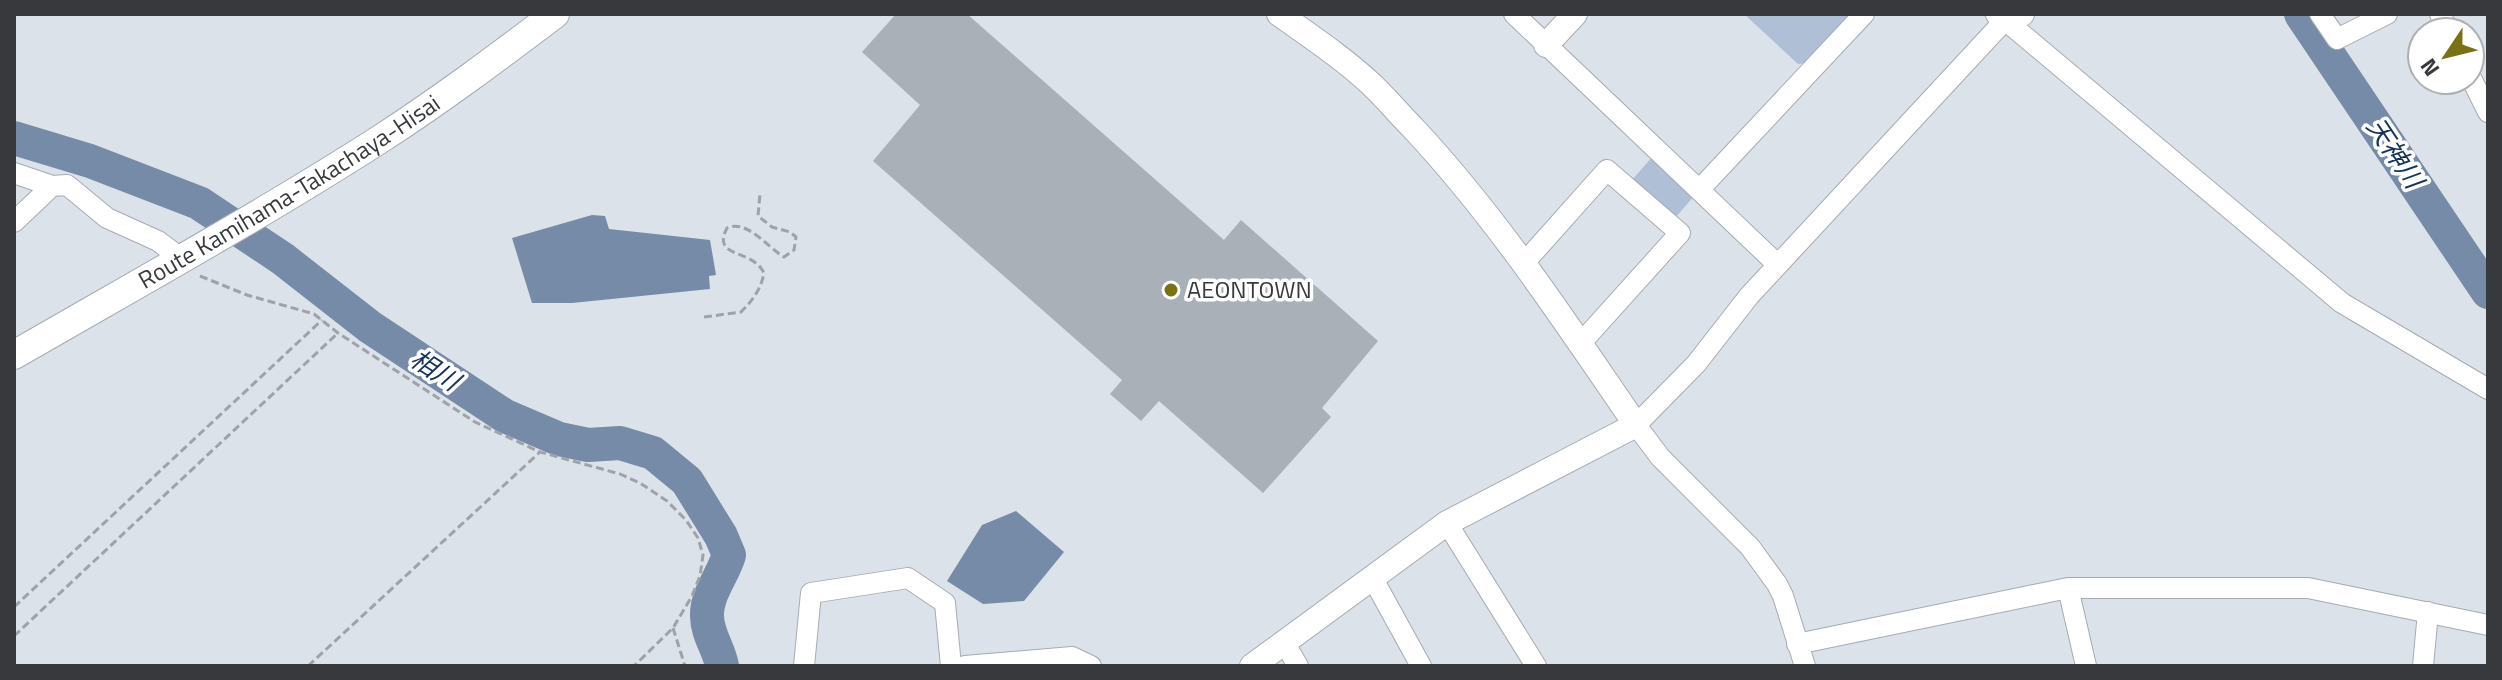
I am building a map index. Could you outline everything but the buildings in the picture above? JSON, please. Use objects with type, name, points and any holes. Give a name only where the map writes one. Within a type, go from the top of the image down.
[{"type":"main road","name":"Route Kamihama-Takachaya-Hisai","points":[[14,355],[182,259],[431,105],[555,14]]},
{"type":"street","points":[[1279,14],[1341,58],[1372,85],[1478,201],[1660,457],[1750,547],[1783,596],[1805,666]]},
{"type":"street","points":[[1514,14],[1778,265]]},
{"type":"street","points":[[1546,45],[1575,14]]},
{"type":"street","points":[[1699,190],[1864,14]]},
{"type":"street","points":[[2326,22],[2337,39],[2387,14]]},
{"type":"street","points":[[1252,666],[1447,523],[1636,425],[1696,364],[1749,296],[2009,16],[2342,303],[2488,389]]},
{"type":"street","points":[[1524,263],[1607,170],[1680,233],[1580,344]]},
{"type":"street","points":[[14,173],[52,186],[67,185],[107,218],[158,241],[182,259]]},
{"type":"street","points":[[14,222],[52,186]]},
{"type":"street","points":[[1447,523],[1536,666]]},
{"type":"street","points":[[1372,577],[1421,666]]},
{"type":"street","points":[[804,666],[811,593],[908,578],[945,603],[951,666]]},
{"type":"street","points":[[1797,644],[2068,588],[2308,588],[2488,625]]},
{"type":"street","points":[[2068,588],[2086,666]]},
{"type":"street","points":[[2423,666],[2428,612]]},
{"type":"street","points":[[1284,642],[1298,666]]},
{"type":"street","points":[[965,666],[1072,657],[1091,666]]},
{"type":"path","points":[[704,317],[741,312],[758,292],[762,281],[764,273],[756,261],[733,253],[725,245],[723,240],[727,228],[738,225],[746,228],[784,257],[794,250],[796,237],[772,227],[758,216],[760,194]]},
{"type":"path","points":[[182,259],[202,278],[247,295],[314,314],[338,333],[475,422],[540,452],[589,464],[640,483],[667,501],[698,538],[703,555],[700,576],[673,628],[634,666]]},
{"type":"path","points":[[14,607],[322,320]]},
{"type":"path","points":[[14,636],[338,333]]},
{"type":"path","points":[[308,666],[540,452]]},
{"type":"path","points":[[673,628],[685,666]]},
{"type":"shaded area","points":[[1744,14],[1856,14],[1809,63],[1798,64]]},
{"type":"shaded area","points":[[1653,156],[1695,195],[1675,218],[1632,180]]},
{"type":"shaded area","points":[[592,215],[605,216],[609,229],[710,240],[716,275],[709,276],[710,289],[572,303],[532,303],[512,238]]},
{"type":"shaded area","points":[[1016,511],[1064,552],[1024,601],[983,604],[947,581],[982,525]]},
{"type":"waterway","name":"天神川","points":[[2301,14],[2488,292]]},
{"type":"waterway","points":[[2311,29],[2323,21]]},
{"type":"waterway","name":"相川","points":[[14,138],[90,161],[199,203],[283,259],[370,327],[505,416],[559,439],[588,445],[620,443],[653,453],[687,481],[721,536],[729,555],[707,608],[709,629],[722,666]]},
{"type":"place","name":"AEONTOWN","points":[[1171,290]]}]
